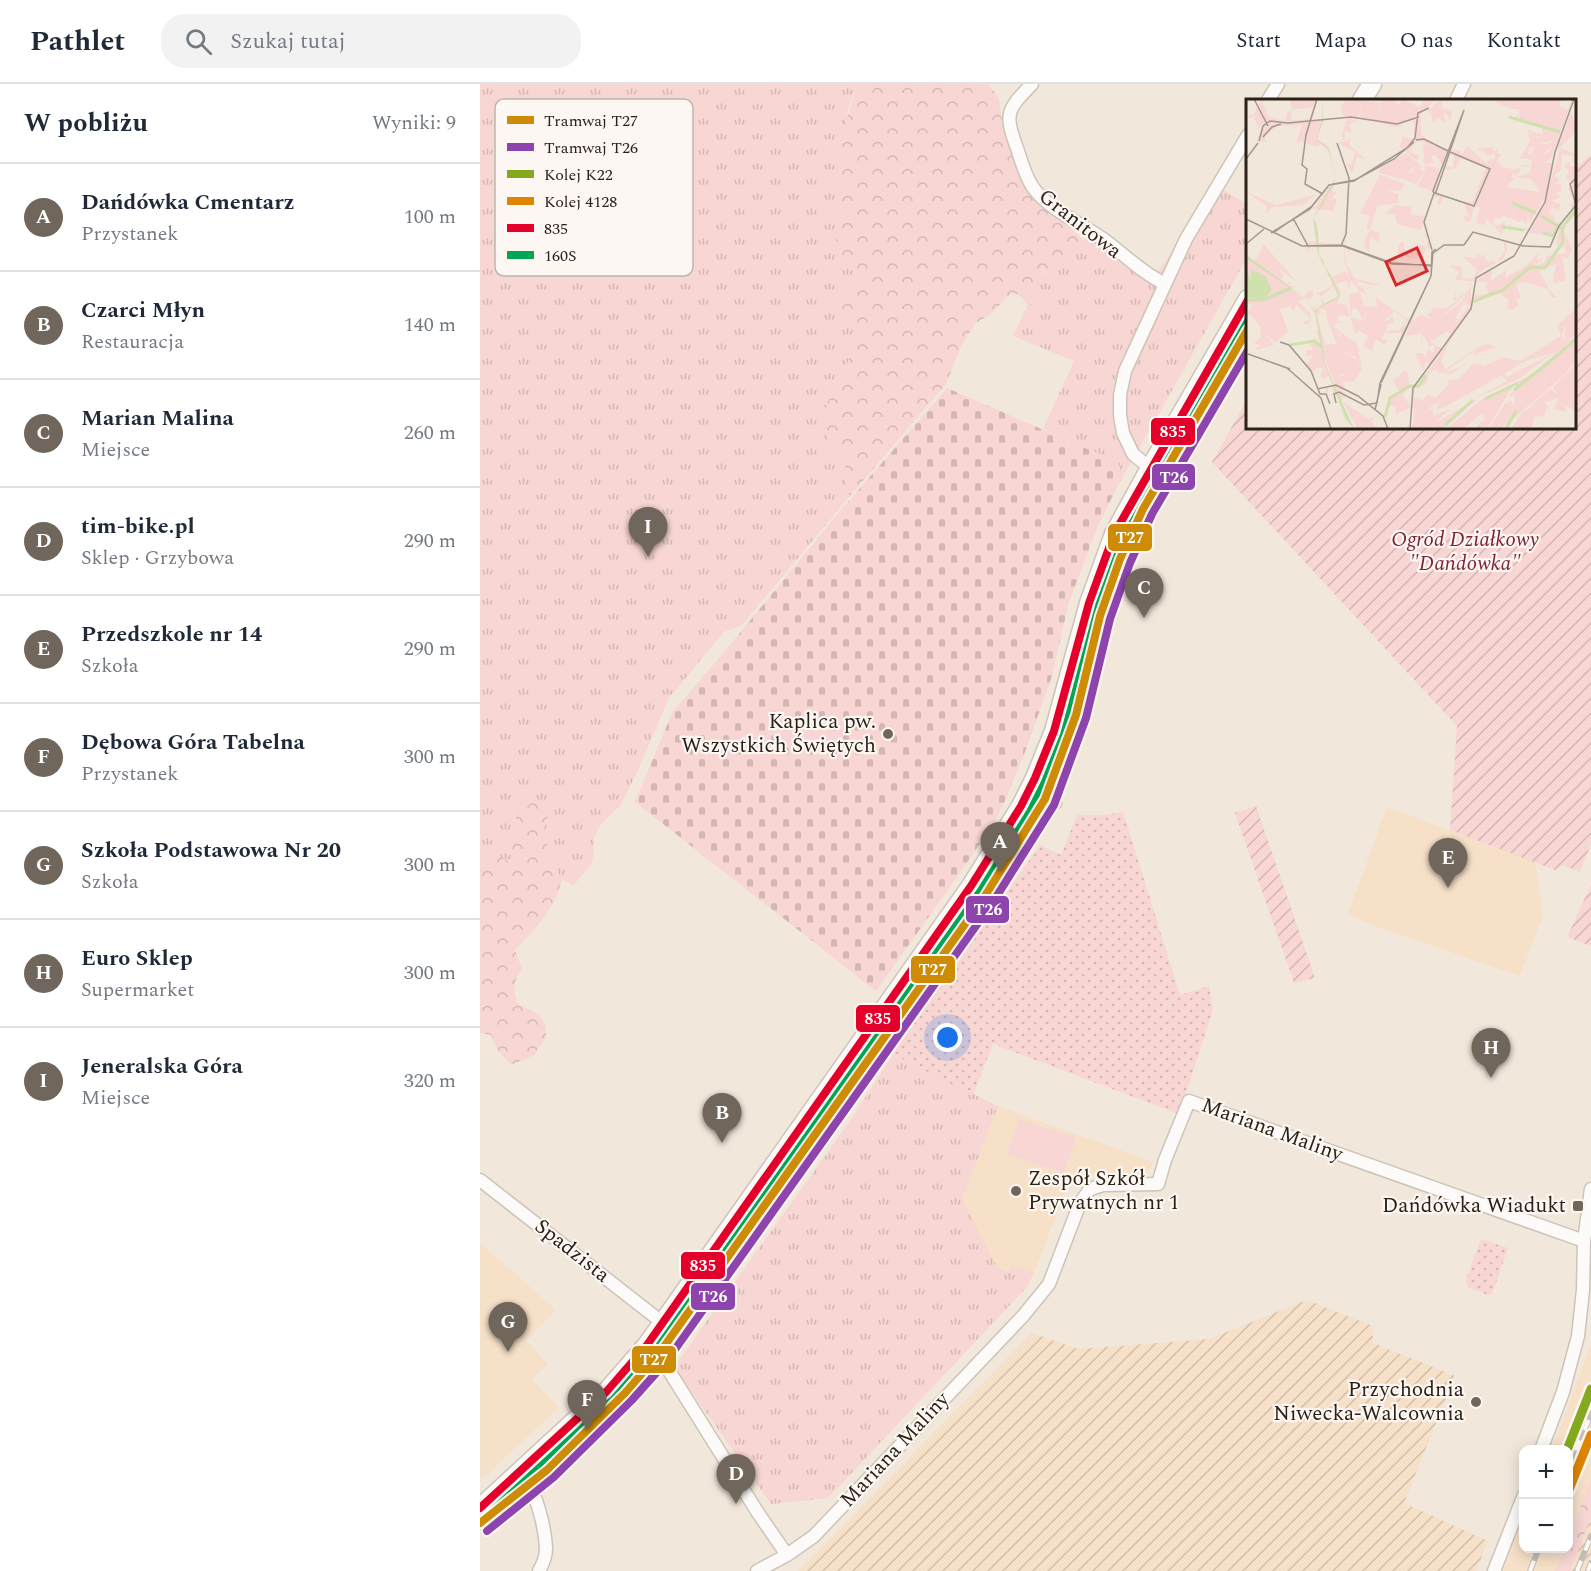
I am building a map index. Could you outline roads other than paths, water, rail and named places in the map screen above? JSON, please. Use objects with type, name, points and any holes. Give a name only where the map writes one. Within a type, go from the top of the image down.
[{"type":"main road","points":[[1363,99],[1372,84]]},
{"type":"main road","points":[[480,1508],[607,1391],[647,1345],[971,886],[1029,792],[1054,731],[1100,568],[1114,534],[1246,302]]},
{"type":"street","name":"Granitowa","points":[[1032,84],[1011,107],[1008,117],[1011,132],[1033,187],[1049,203],[1104,239],[1125,259],[1165,284]]},
{"type":"street","points":[[1269,99],[1278,84]]},
{"type":"street","points":[[1456,99],[1464,84]]},
{"type":"street","points":[[1150,468],[1133,454],[1123,433],[1120,395],[1125,371],[1186,239],[1246,138]]},
{"type":"street","points":[[1029,792],[1055,803]]},
{"type":"street","name":"Mariana Maliny","points":[[787,1555],[814,1536],[1023,1316],[1049,1284],[1080,1203],[1090,1189],[1102,1185],[1158,1184],[1165,1160],[1189,1101],[1584,1241]]},
{"type":"street","name":"Spadzista","points":[[480,1180],[663,1323]]},
{"type":"street","points":[[1543,1445],[1563,1392],[1578,1336],[1583,1290],[1584,1241],[1591,1189]]},
{"type":"street","points":[[647,1345],[666,1366],[787,1555],[758,1571]]},
{"type":"street","points":[[520,1471],[530,1484],[535,1496],[546,1547],[539,1571]]},
{"type":"street","points":[[1494,1571],[1522,1499]]},
{"type":"railway","points":[[1573,1459],[1591,1414]]},
{"type":"railway","points":[[1577,1571],[1591,1536]]},
{"type":"railway","points":[[1530,1571],[1537,1553]]},
{"type":"railway","points":[[1588,1571],[1591,1563]]},
{"type":"tram line","name":"T27","points":[[480,1523],[547,1470],[625,1393],[658,1355],[985,896],[1045,799],[1076,715],[1100,616],[1120,559],[1143,509],[1246,332]]},
{"type":"tram line","name":"T26","points":[[487,1531],[554,1477],[632,1400],[666,1362],[993,902],[1054,805],[1086,718],[1110,619],[1130,563],[1152,514],[1246,353]]},
{"type":"rail line","name":"K22","points":[[1569,1445],[1591,1389]]},
{"type":"rail line","name":"4128","points":[[1573,1480],[1591,1435]]},
{"type":"place","name":"Jeneralska Góra","points":[[648,557]]},
{"type":"place","name":"Marian Malina","points":[[1144,618]]},
{"type":"place","name":"Kaplica pw. Wszystkich Świętych","points":[[888,734]]},
{"type":"place","name":"Dańdówka Cmentarz","points":[[1000,872]]},
{"type":"place","name":"Przedszkole nr 14","points":[[1448,888]]},
{"type":"place","name":"Euro Sklep","points":[[1491,1078]]},
{"type":"place","name":"Czarci Młyn","points":[[722,1143]]},
{"type":"place","name":"Zespół Szkół Prywatnych nr 1","points":[[1016,1191]]},
{"type":"place","name":"Dańdówka Wiadukt","points":[[1578,1206]]},
{"type":"place","name":"Szkoła Podstawowa Nr 20","points":[[508,1352]]},
{"type":"place","name":"Przychodnia Niwecka-Walcownia","points":[[1476,1402]]},
{"type":"place","name":"Dębowa Góra Tabelna","points":[[587,1430]]},
{"type":"place","name":"tim-bike.pl","points":[[736,1504]]},
{"type":"park label","name":"Ogród Działkowy \"Dańdówka\"","points":[[1465,552]]}]
